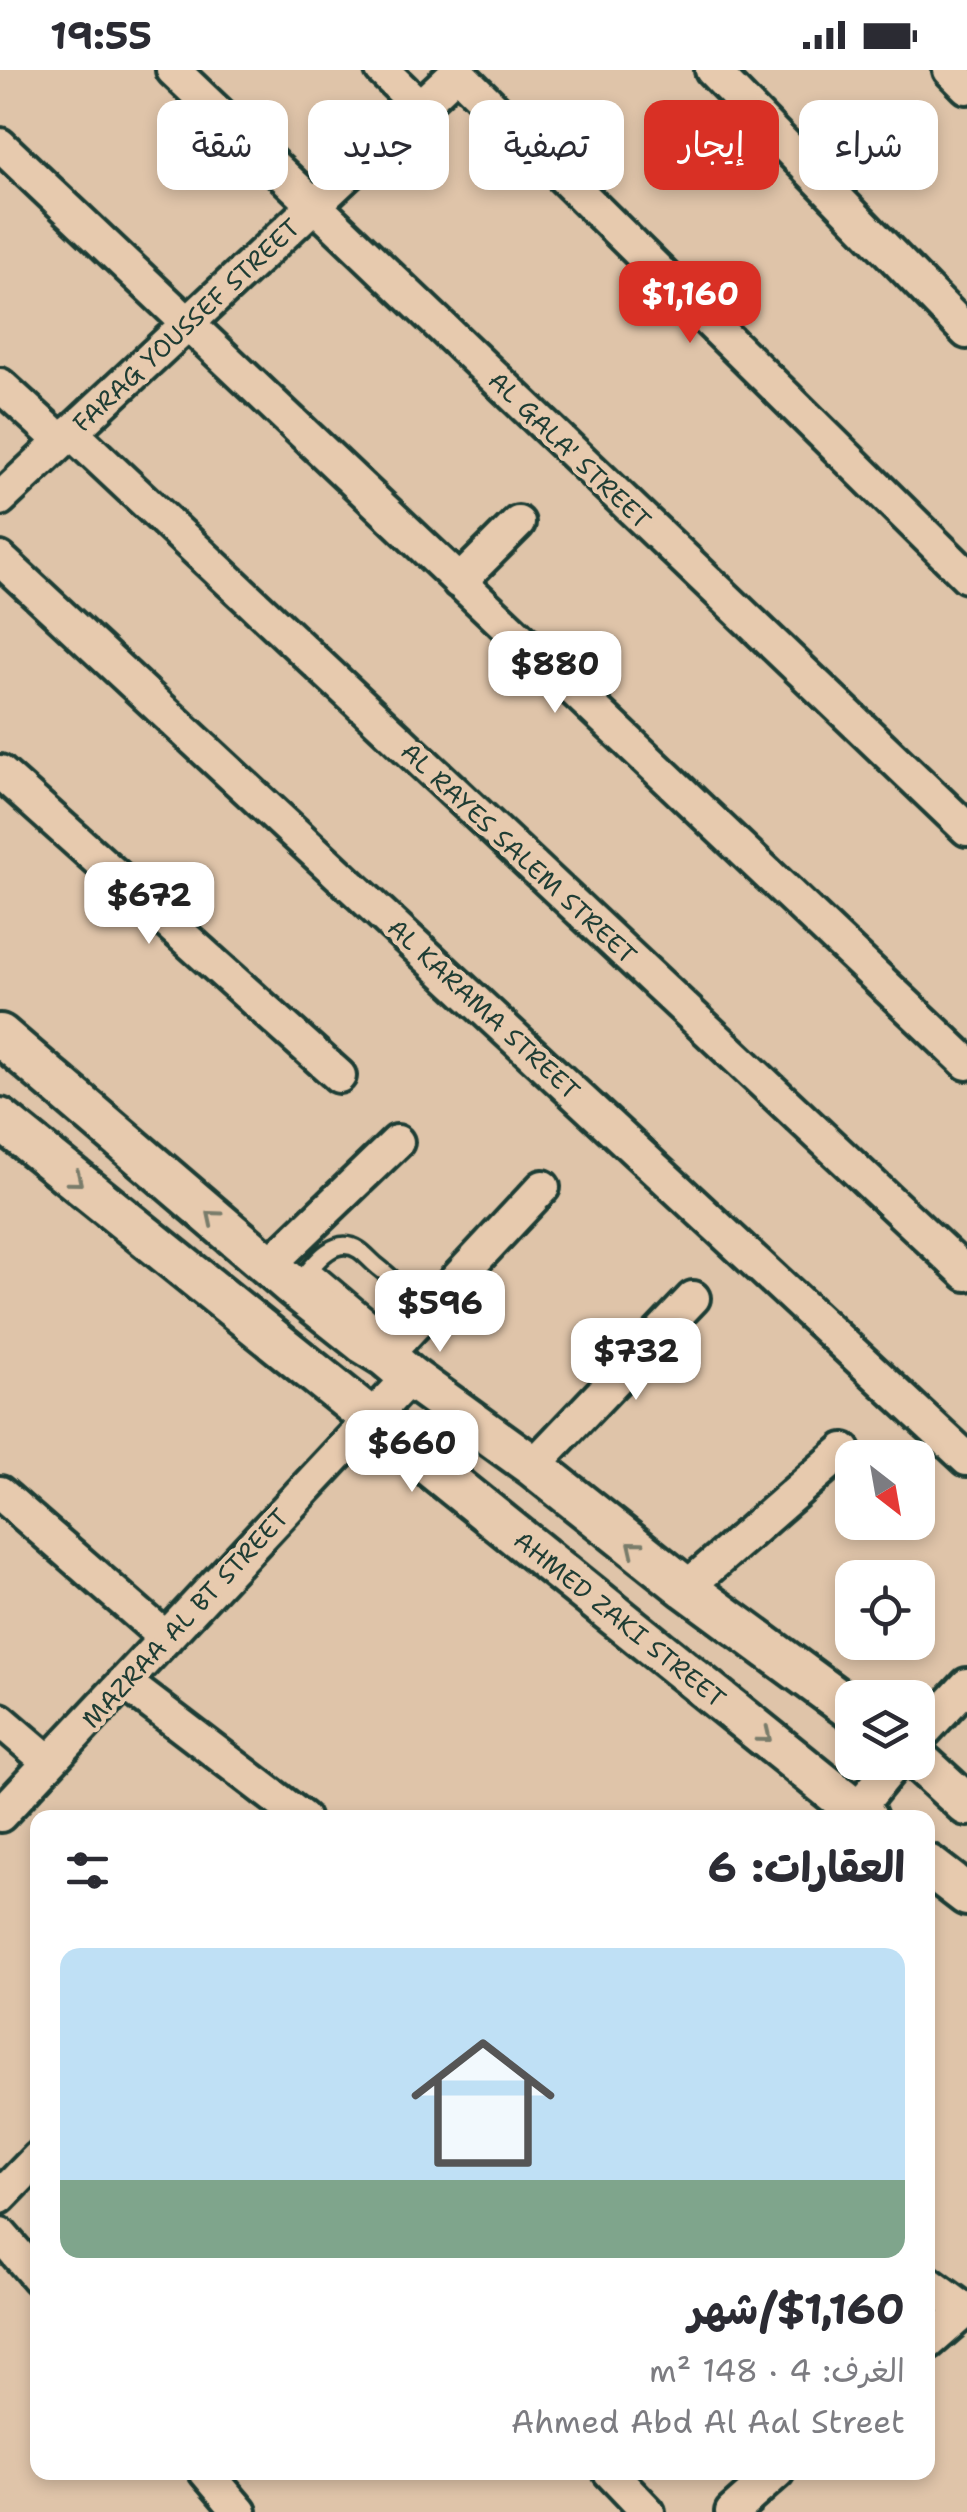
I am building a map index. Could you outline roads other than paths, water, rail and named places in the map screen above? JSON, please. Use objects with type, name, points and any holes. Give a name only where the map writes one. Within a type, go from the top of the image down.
[{"type":"street","name":"AL GALA' STREET","points":[[173,70],[967,829]]},
{"type":"street","points":[[382,70],[414,100]]},
{"type":"street","points":[[712,70],[967,332]]},
{"type":"street","points":[[950,70],[967,87]]},
{"type":"street","name":"FARAG YOUSSEF STREET","points":[[427,100],[458,71]]},
{"type":"street","points":[[458,71],[967,576]]},
{"type":"street","points":[[0,145],[967,1063]]},
{"type":"street","name":"FARAG YOUSSEF STREET","points":[[0,499],[330,190]]},
{"type":"street","name":"AL RAYES SALEM STREET","points":[[0,385],[66,437],[967,1274]]},
{"type":"street","points":[[459,582],[518,523]]},
{"type":"street","name":"AL KARAMA STREET","points":[[0,558],[967,1459]]},
{"type":"street","points":[[0,772],[339,1076]]},
{"type":"street","points":[[0,1036],[385,1351],[686,1588],[835,1698]]},
{"type":"street","name":"AHMED ZAKI STREET","points":[[0,1119],[851,1810]]},
{"type":"street","points":[[292,1273],[397,1142]]},
{"type":"street","name":"MAZRAA AL BT STREET","points":[[0,1815],[373,1419],[385,1351],[543,1187]]},
{"type":"street","points":[[533,1466],[693,1298]]},
{"type":"street","points":[[686,1588],[835,1458]]},
{"type":"street","points":[[0,1493],[166,1638]]},
{"type":"street","points":[[124,1682],[292,1810]]},
{"type":"street","points":[[935,1719],[967,1684]]},
{"type":"street","points":[[0,1720],[49,1762]]},
{"type":"street","points":[[935,1775],[967,1804]]},
{"type":"street","points":[[861,1810],[883,1780]]},
{"type":"street","points":[[935,1870],[967,1895]]},
{"type":"street","points":[[0,2197],[30,2166]]},
{"type":"street","points":[[0,2234],[30,2269]]},
{"type":"street","points":[[935,2288],[966,2310],[935,2337]]},
{"type":"street","points":[[213,2480],[240,2512]]},
{"type":"street","points":[[618,2480],[648,2512]]},
{"type":"street","points":[[732,2512],[769,2480]]},
{"type":"lane","points":[[292,1273],[332,1248],[344,1245],[358,1249],[396,1283],[402,1296],[385,1351]]}]
